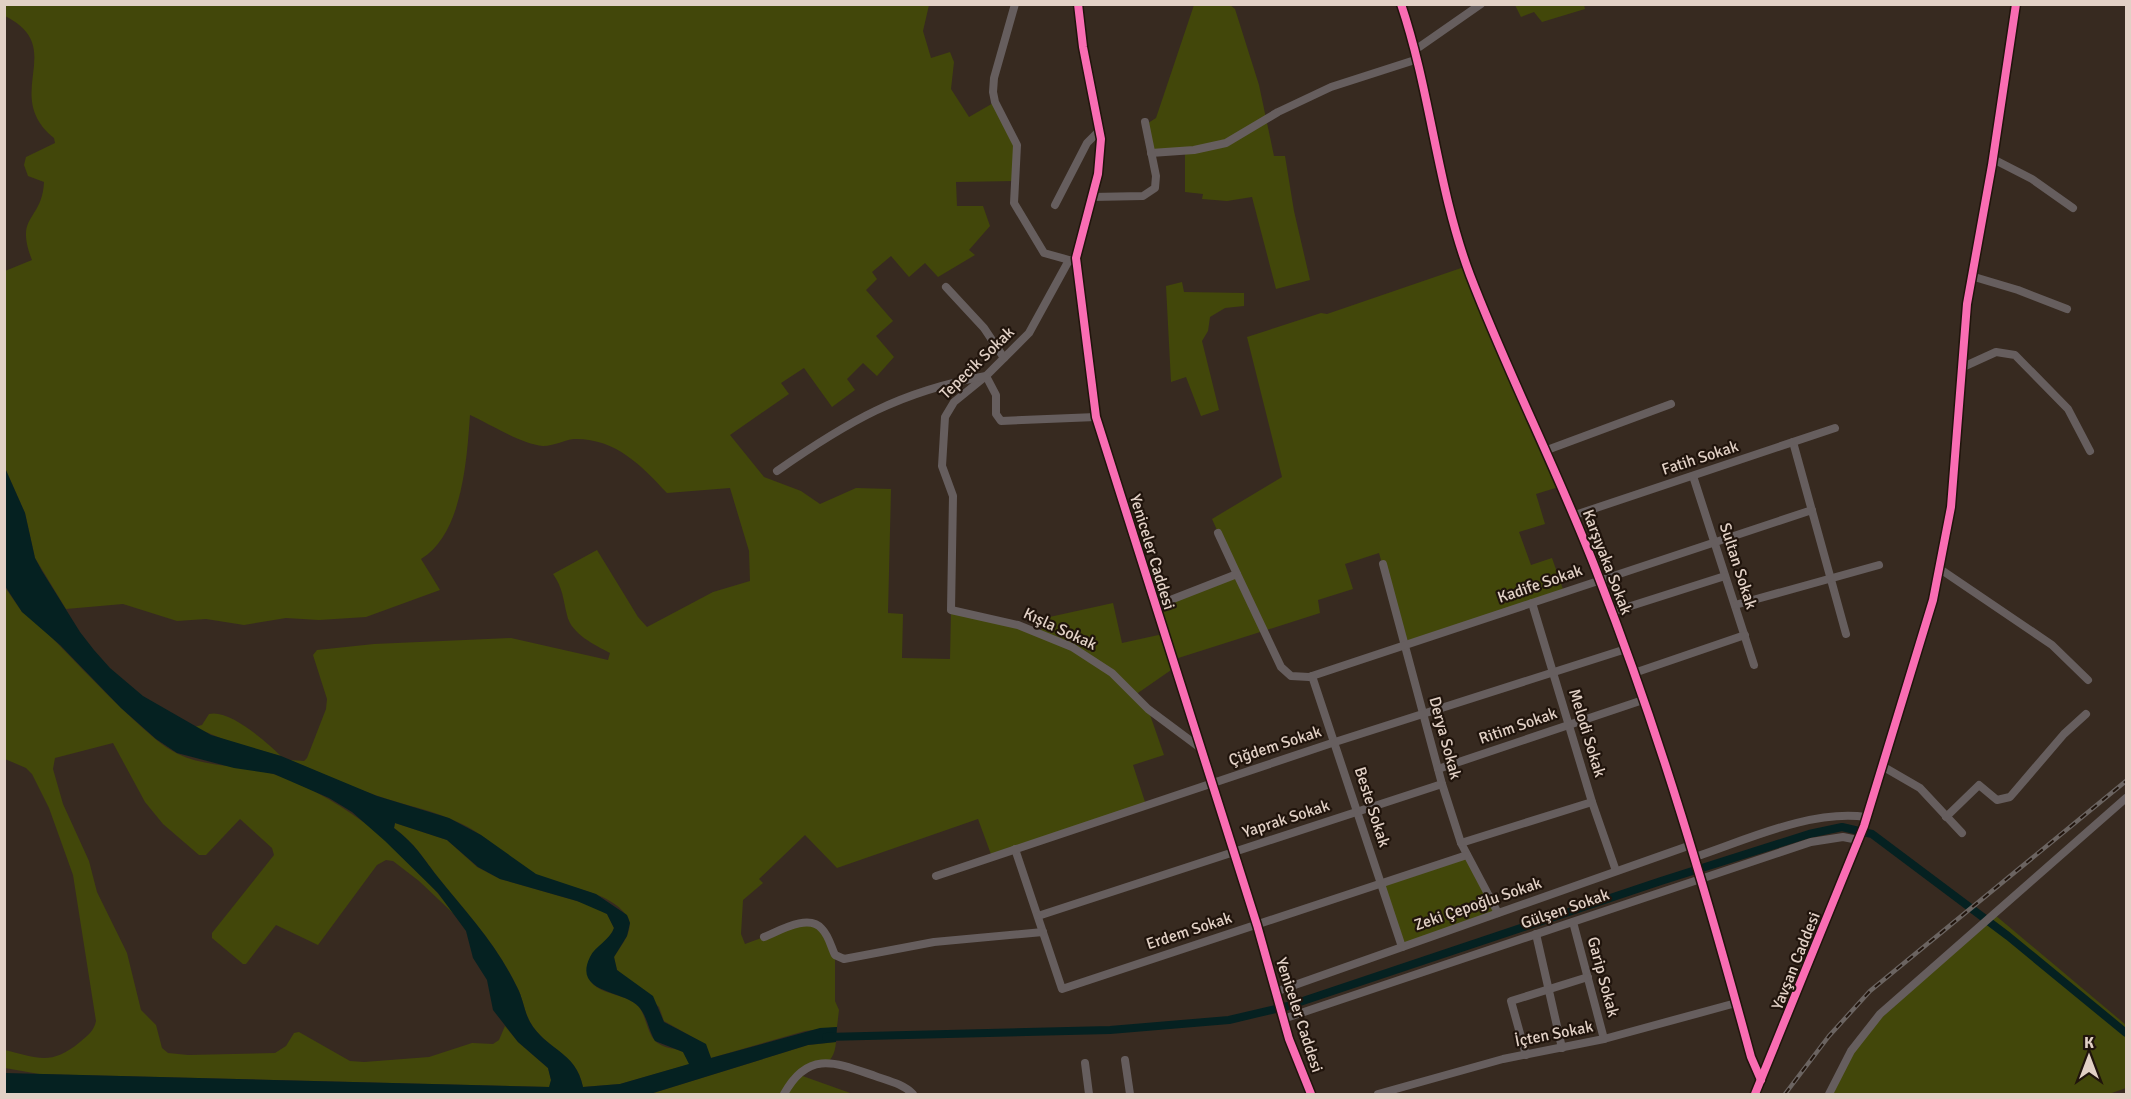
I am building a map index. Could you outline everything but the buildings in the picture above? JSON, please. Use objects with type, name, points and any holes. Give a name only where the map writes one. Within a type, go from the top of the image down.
[{"type":"street","points":[[1015,4],[993,87],[995,102],[1017,145],[1014,203],[1044,253],[1073,259]]},
{"type":"street","name":"Yeniceler Caddesi","points":[[1078,4],[1083,47],[1100,130],[1100,162],[1073,259],[1096,417],[1257,925],[1283,1016],[1311,1095]]},
{"type":"street","name":"Karşıyaka Sokak","points":[[1401,4],[1417,55],[1441,173],[1461,250],[1483,307],[1575,515],[1626,649],[1696,860],[1751,1057],[1761,1080]]},
{"type":"street","points":[[1151,153],[1194,150],[1226,143],[1313,94],[1417,55],[1481,4]]},
{"type":"street","name":"Yavşan Caddesi","points":[[1755,1095],[1865,821],[1919,648],[1940,568],[1951,507],[1971,276],[1993,159],[2016,4]]},
{"type":"street","points":[[1092,197],[1143,196],[1152,192],[1156,176],[1145,122]]},
{"type":"street","points":[[1055,206],[1087,143],[1100,130]]},
{"type":"street","points":[[1993,159],[2032,179],[2073,208]]},
{"type":"street","name":"Tepecik Sokak","points":[[951,609],[953,496],[951,486],[943,472],[945,417],[954,402],[1005,358],[1038,319],[1073,259]]},
{"type":"street","points":[[1971,276],[2018,290],[2067,309]]},
{"type":"street","points":[[946,287],[984,328],[1005,358]]},
{"type":"street","points":[[1963,367],[1996,352],[2008,352],[2015,355],[2068,409],[2090,451]]},
{"type":"street","points":[[777,471],[824,439],[890,403],[918,391],[986,376],[996,395],[996,414],[1001,422],[1096,417]]},
{"type":"street","points":[[1547,450],[1671,404]]},
{"type":"street","name":"Fatih Sokak","points":[[1575,515],[1835,429]]},
{"type":"street","points":[[1793,442],[1846,634]]},
{"type":"street","name":"Sultan Sokak","points":[[1693,476],[1754,665]]},
{"type":"street","name":"Kadife Sokak","points":[[1312,676],[1812,510]]},
{"type":"street","points":[[1218,533],[1281,667],[1291,676],[1312,676]]},
{"type":"street","name":"Derya Sokak","points":[[1383,564],[1442,784],[1461,843],[1498,913]]},
{"type":"street","points":[[1735,605],[1879,565]]},
{"type":"street","points":[[1940,568],[2052,645],[2088,680]]},
{"type":"street","points":[[1155,606],[1237,574]]},
{"type":"street","points":[[1612,612],[1725,576]]},
{"type":"street","name":"Melodi Sokak","points":[[1532,603],[1592,802],[1616,871]]},
{"type":"street","name":"Kışla Sokak","points":[[951,609],[1018,625],[1080,652],[1112,673],[1148,709],[1199,747]]},
{"type":"street","points":[[1634,673],[1744,635]]},
{"type":"street","name":"Çiğdem Sokak","points":[[936,876],[1335,742],[1626,649]]},
{"type":"street","name":"Beste Sokak","points":[[1312,676],[1402,947]]},
{"type":"street","name":"Ritim Sokak","points":[[1438,769],[1643,700]]},
{"type":"street","points":[[1946,817],[1979,785],[1997,800],[2010,797],[2064,734],[2086,714]]},
{"type":"street","points":[[1882,766],[1920,788],[1962,833]]},
{"type":"street","name":"Yaprak Sokak","points":[[1038,916],[1442,784]]},
{"type":"street","points":[[1828,1095],[1847,1057],[1868,1028],[1902,993],[1993,918],[2127,798]]},
{"type":"street","points":[[1461,843],[1592,802]]},
{"type":"street","points":[[1696,860],[1804,822],[1842,815],[1865,821]]},
{"type":"street","name":"Gülşen Sokak","points":[[1283,1016],[1573,922],[1701,876],[1829,837],[1859,838]]},
{"type":"street","name":"Zeki Çepoğlu Sokak","points":[[1277,996],[1402,947],[1691,845]]},
{"type":"street","name":"Erdem Sokak","points":[[1015,849],[1062,989],[1467,855]]},
{"type":"street","name":"Garip Sokak","points":[[1573,922],[1604,1039]]},
{"type":"street","points":[[764,937],[800,924],[813,923],[823,929],[835,955],[844,959],[934,942],[1043,932]]},
{"type":"street","points":[[1536,934],[1562,1048]]},
{"type":"street","points":[[1526,1055],[1511,1001],[1588,977]]},
{"type":"street","name":"İçten Sokak","points":[[1378,1095],[1526,1055],[1604,1039],[1736,1003]]},
{"type":"street","points":[[1125,1060],[1130,1095]]},
{"type":"street","points":[[784,1095],[796,1074],[823,1062],[848,1066],[902,1086],[913,1095]]},
{"type":"street","points":[[1085,1063],[1089,1095]]},
{"type":"green space","points":[[4,5],[929,5],[923,31],[931,58],[950,52],[954,62],[951,89],[969,117],[995,102],[1015,140],[1014,181],[956,182],[957,206],[983,206],[990,226],[969,250],[975,255],[938,277],[925,263],[909,277],[891,256],[872,272],[877,279],[866,290],[893,321],[876,336],[894,357],[877,376],[863,363],[847,379],[855,390],[832,407],[804,368],[781,383],[789,394],[730,435],[764,477],[801,491],[820,504],[856,488],[891,489],[888,613],[903,614],[902,658],[950,659],[951,610],[1040,633],[1045,618],[1113,603],[1122,643],[1163,634],[1155,606],[1237,574],[1212,519],[1282,477],[1247,337],[1321,313],[1327,314],[1467,266],[1562,486],[1536,494],[1545,524],[1519,532],[1531,565],[1552,558],[1564,592],[1405,645],[1379,553],[1345,564],[1353,589],[1318,600],[1320,613],[1172,660],[1174,668],[1135,695],[1148,709],[1164,755],[1133,765],[1146,805],[992,857],[978,819],[837,868],[805,835],[759,879],[763,883],[743,900],[741,934],[745,944],[800,924],[816,924],[835,955],[835,1001],[839,1010],[837,1027],[805,1031],[711,1058],[705,1044],[664,1021],[659,1007],[617,970],[614,957],[626,938],[630,926],[627,916],[619,907],[598,895],[537,875],[472,829],[451,819],[364,791],[290,760],[304,761],[307,758],[326,709],[327,699],[313,655],[317,650],[374,644],[511,638],[608,660],[610,653],[584,638],[569,622],[561,589],[553,574],[597,550],[638,617],[647,627],[713,592],[750,581],[749,551],[730,488],[667,493],[637,463],[615,448],[589,440],[574,439],[547,446],[534,444],[516,438],[470,415],[464,472],[454,514],[446,532],[435,547],[421,559],[440,590],[366,617],[319,620],[286,618],[244,625],[206,619],[177,621],[123,604],[66,609],[35,558],[25,513],[5,468],[5,271],[32,260],[27,245],[27,226],[39,205],[44,182],[28,176],[24,165],[26,157],[55,143],[54,138],[39,121],[33,105],[32,42],[23,29],[5,16]]},
{"type":"green space","points":[[1194,5],[1230,5],[1235,9],[1259,85],[1274,156],[1285,156],[1294,211],[1310,280],[1276,289],[1252,197],[1227,201],[1202,199],[1203,194],[1185,192],[1185,151],[1151,153],[1145,125],[1156,118]]},
{"type":"green space","points":[[1515,5],[1584,5],[1585,9],[1542,22],[1534,12],[1521,17]]},
{"type":"green space","points":[[1182,282],[1184,292],[1244,293],[1244,306],[1225,308],[1210,317],[1208,331],[1202,341],[1219,410],[1201,416],[1186,377],[1171,382],[1166,286]]},
{"type":"green space","points":[[4,586],[22,612],[32,618],[122,708],[161,743],[189,759],[276,775],[329,799],[376,832],[398,851],[438,893],[456,916],[419,881],[393,861],[386,860],[377,865],[318,945],[276,925],[246,964],[243,964],[212,938],[212,933],[274,855],[272,848],[240,819],[206,855],[199,855],[163,824],[145,802],[113,743],[55,758],[53,769],[63,804],[89,861],[97,892],[127,953],[141,1010],[156,1025],[162,1048],[168,1053],[188,1055],[275,1053],[286,1046],[294,1033],[299,1032],[350,1061],[364,1062],[429,1057],[472,1043],[493,1044],[499,1040],[505,1026],[518,1042],[548,1068],[550,1087],[39,1074],[5,1068],[5,1050],[27,1056],[52,1057],[70,1050],[80,1042],[94,1028],[96,1021],[73,875],[49,808],[32,774],[26,768],[5,759]]},
{"type":"green space","points":[[209,714],[227,716],[237,721],[281,756],[230,742],[194,727],[202,725]]},
{"type":"green space","points":[[395,823],[447,840],[477,867],[500,879],[594,906],[607,914],[614,928],[589,960],[588,976],[598,988],[623,997],[638,1006],[652,1038],[664,1046],[683,1052],[690,1064],[620,1084],[583,1087],[574,1066],[536,1031],[530,1022],[517,987],[500,956],[418,850],[394,828]]},
{"type":"green space","points":[[1467,855],[1498,913],[1402,947],[1381,883]]},
{"type":"green space","points":[[1995,915],[2126,1025],[2126,1088],[2109,1094],[1829,1094],[1858,1039]]},
{"type":"green space","points":[[836,1042],[832,1057],[824,1065],[797,1074],[853,1094],[650,1094],[808,1045]]},
{"type":"water","points":[[5,468],[25,513],[35,558],[42,571],[94,650],[110,668],[143,696],[211,735],[281,756],[377,796],[449,818],[481,835],[536,874],[596,894],[627,915],[630,923],[627,936],[614,957],[617,970],[653,996],[664,1022],[706,1044],[711,1058],[820,1028],[837,1027],[836,1042],[808,1045],[650,1094],[5,1094],[5,1073],[549,1087],[551,1080],[548,1068],[518,1042],[493,1010],[487,980],[473,958],[466,931],[438,893],[385,841],[352,812],[329,798],[274,774],[234,768],[177,753],[156,739],[121,708],[60,645],[22,612],[5,586]],"holes":[[[395,823],[447,840],[478,867],[500,879],[577,901],[607,914],[614,928],[590,957],[586,969],[588,978],[602,990],[632,1001],[644,1015],[655,1041],[683,1052],[689,1064],[620,1084],[583,1087],[574,1066],[544,1039],[530,1022],[517,987],[491,943],[418,850],[394,828]]]},
{"type":"waterway","points":[[826,1037],[1110,1030],[1229,1020],[1288,1006],[1661,881],[1809,834],[1842,827],[1872,834],[2008,936],[2126,1033]]},
{"type":"railway","points":[[1785,1094],[1829,1036],[1870,991],[2126,781]]},
{"type":"cycle path","points":[[1078,4],[1083,47],[1101,139],[1098,174],[1076,258],[1096,417],[1257,925],[1289,1039],[1311,1094]]},
{"type":"cycle path","points":[[1401,4],[1420,72],[1450,208],[1470,275],[1584,540],[1621,637],[1681,815],[1751,1057],[1761,1080]]},
{"type":"cycle path","points":[[1755,1094],[1864,826],[1933,600],[1951,507],[1967,304],[1992,165],[2016,4]]}]
